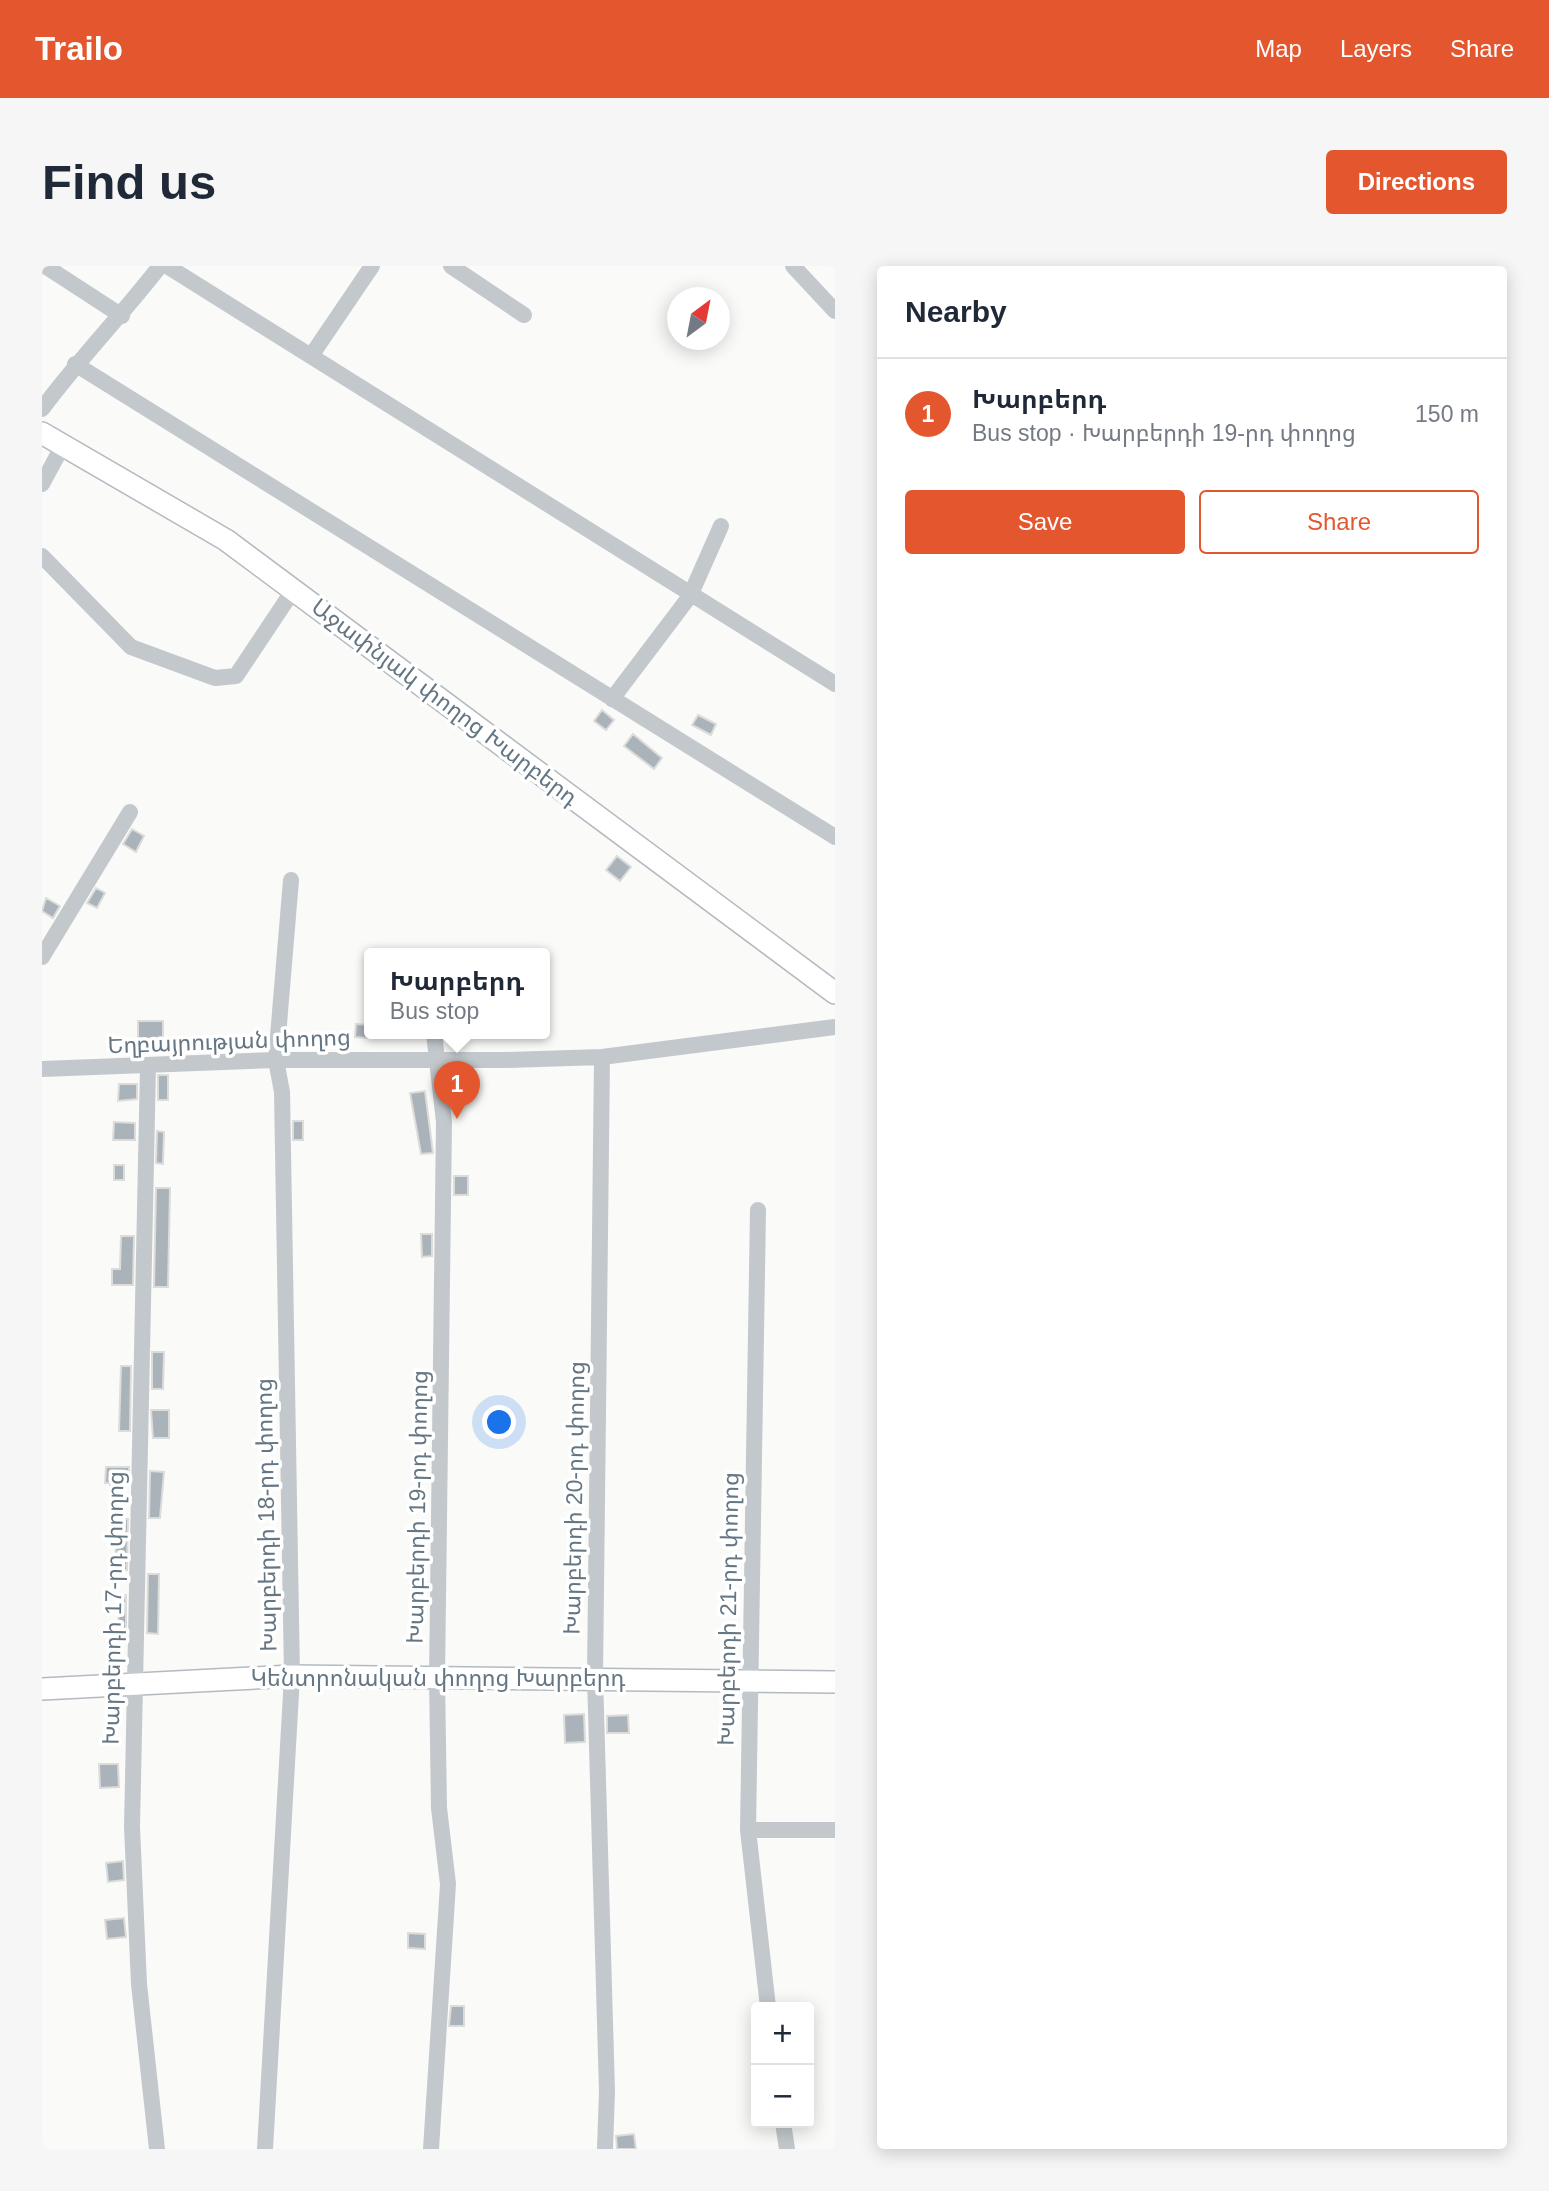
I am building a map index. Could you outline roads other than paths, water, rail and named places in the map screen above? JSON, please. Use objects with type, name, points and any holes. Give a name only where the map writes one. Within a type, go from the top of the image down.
[{"type":"street","points":[[44,266],[122,316]]},
{"type":"street","points":[[42,409],[75,364],[122,316],[160,266]]},
{"type":"street","points":[[167,266],[690,596],[835,684]]},
{"type":"street","points":[[311,356],[372,266]]},
{"type":"street","points":[[451,266],[524,315]]},
{"type":"street","points":[[793,266],[835,312]]},
{"type":"street","points":[[75,364],[835,837]]},
{"type":"street","name":"Աջափնյակ փողոց Խարբերդ","points":[[42,433],[226,540],[835,993]]},
{"type":"street","points":[[42,484],[62,447]]},
{"type":"street","points":[[611,699],[690,596],[721,526]]},
{"type":"street","points":[[42,556],[131,647],[215,678],[236,676],[294,589]]},
{"type":"street","points":[[42,957],[130,812]]},
{"type":"street","name":"Խարբերդի 18-րդ փողոց","points":[[265,2149],[292,1676],[282,1092],[276,1060],[291,880]]},
{"type":"street","name":"Եղբայրության փողոց","points":[[42,1069],[276,1060],[602,1056],[835,1027]]},
{"type":"street","name":"Խարբերդի 19-րդ փողոց","points":[[431,2149],[448,1884],[439,1808],[437,1678],[444,1122],[436,1039]]},
{"type":"street","name":"Խարբերդի 20-րդ փողոց","points":[[602,1056],[595,1678],[607,2091],[605,2149]]},
{"type":"street","name":"Խարբերդի 17-րդ փողոց","points":[[148,1066],[132,1827],[139,1984],[156,2126],[156,2149]]},
{"type":"street","name":"Խարբերդի 21-րդ փողոց","points":[[758,1210],[748,1830],[767,2002]]},
{"type":"street","name":"Կենտրոնական փողոց Խարբերդ","points":[[42,1689],[292,1676],[835,1682]]},
{"type":"street","points":[[748,1830],[835,1830]]},
{"type":"street","points":[[784,2128],[788,2149]]},
{"type":"place","name":"Խարբերդ","points":[[457,1119]]}]
